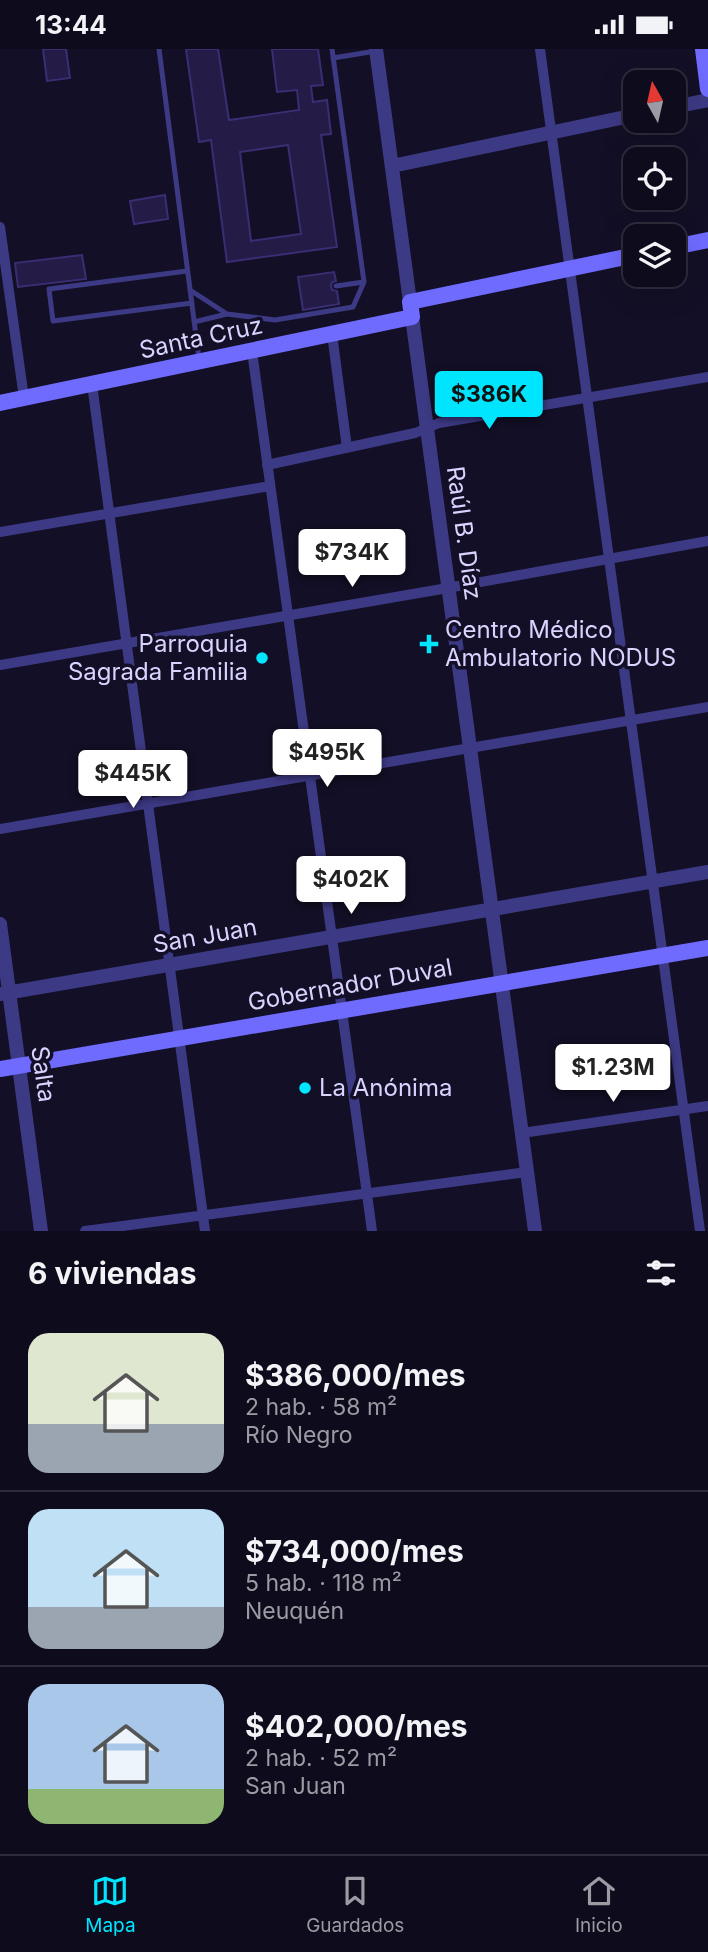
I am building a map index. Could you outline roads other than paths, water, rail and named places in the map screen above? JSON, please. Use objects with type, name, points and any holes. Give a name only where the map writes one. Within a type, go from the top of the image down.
[{"type":"main road","points":[[703,49],[708,89]]},
{"type":"main road","points":[[686,245],[708,240]]},
{"type":"main road","name":"Santa Cruz","points":[[0,403],[332,334],[411,309],[623,258]]},
{"type":"main road","name":"Gobernador Duval","points":[[0,1069],[708,948]]},
{"type":"street","points":[[540,49],[683,1109],[703,1215],[700,1231]]},
{"type":"street","name":"Raúl B. Díaz","points":[[376,50],[535,1231]]},
{"type":"street","points":[[686,105],[708,100]]},
{"type":"street","points":[[391,166],[623,118]]},
{"type":"street","points":[[0,227],[23,398]]},
{"type":"street","points":[[332,334],[347,448]]},
{"type":"street","points":[[251,351],[372,1231]]},
{"type":"street","points":[[267,465],[415,433],[439,423],[708,377]]},
{"type":"street","points":[[92,384],[205,1231]]},
{"type":"street","points":[[0,531],[270,486]]},
{"type":"street","points":[[0,665],[708,541]]},
{"type":"street","points":[[0,829],[708,706]]},
{"type":"street","name":"San Juan","points":[[5,993],[708,872]]},
{"type":"street","name":"Salta","points":[[0,923],[5,993],[19,1066],[41,1231]]},
{"type":"street","points":[[522,1133],[708,1106]]},
{"type":"street","points":[[85,1231],[527,1172]]},
{"type":"lane","points":[[159,49],[199,362]]},
{"type":"lane","points":[[194,322],[228,314],[275,320],[354,307],[364,282],[332,49]]},
{"type":"lane","points":[[333,58],[376,50]]},
{"type":"lane","points":[[187,271],[49,289],[53,321],[192,303]]},
{"type":"lane","points":[[337,286],[364,282]]},
{"type":"lane","points":[[190,289],[228,314]]},
{"type":"place","name":"Centro Médico Ambulatorio NODUS","points":[[429,644]]},
{"type":"place","name":"Parroquia Sagrada Familia","points":[[262,658]]},
{"type":"place","name":"La Anónima","points":[[305,1088]]}]
